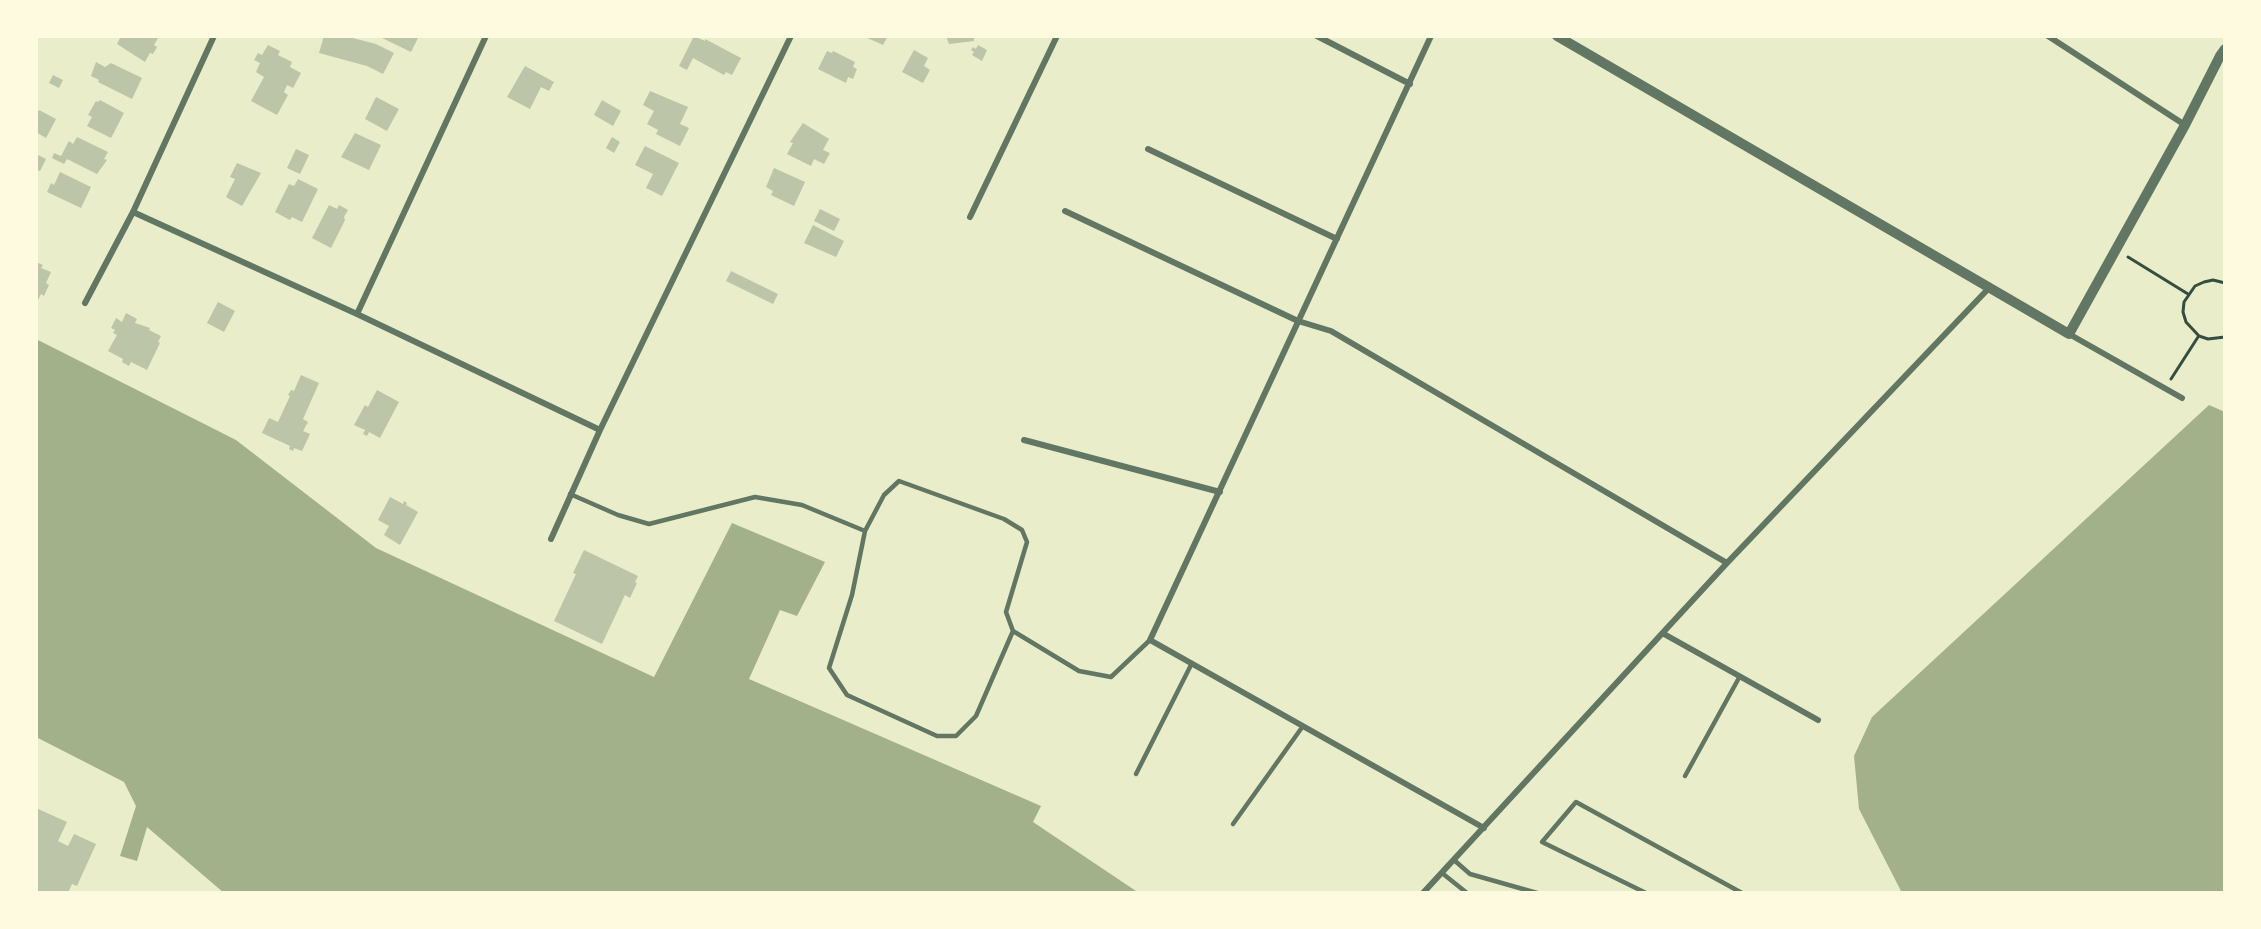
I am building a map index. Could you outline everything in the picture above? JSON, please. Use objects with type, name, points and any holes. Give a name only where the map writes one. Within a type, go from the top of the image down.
[{"type":"street","points":[[85,303],[133,212],[214,36]]},
{"type":"street","points":[[357,314],[486,36]]},
{"type":"street","points":[[551,539],[600,430],[791,36]]},
{"type":"street","points":[[970,217],[1057,36]]},
{"type":"street","points":[[1317,36],[1410,84]]},
{"type":"street","points":[[1431,36],[1150,640],[1484,828]]},
{"type":"street","points":[[1557,36],[2182,398]]},
{"type":"street","points":[[2048,36],[2185,125]]},
{"type":"street","points":[[2069,334],[2225,49]]},
{"type":"street","points":[[1148,149],[1337,239]]},
{"type":"street","points":[[1065,211],[1298,321],[1331,331],[1727,563]]},
{"type":"street","points":[[133,212],[357,314],[600,430]]},
{"type":"street","points":[[1423,893],[1727,563],[1989,288]]},
{"type":"street","points":[[1024,440],[1220,492]]},
{"type":"street","points":[[1664,634],[1818,720]]},
{"type":"lane","points":[[1013,631],[976,716],[956,736],[937,736],[847,695],[829,668],[852,595],[865,531],[884,495],[898,481],[1004,519],[1022,530],[1027,542],[1006,612],[1013,631],[1079,671],[1112,677],[1150,640]]},
{"type":"lane","points":[[570,494],[618,515],[649,524],[755,497],[802,505],[865,531]]},
{"type":"lane","points":[[1136,774],[1192,663]]},
{"type":"lane","points":[[1685,776],[1740,676]]},
{"type":"lane","points":[[1233,824],[1303,726]]},
{"type":"lane","points":[[1646,893],[1542,842],[1576,802],[1742,893]]},
{"type":"lane","points":[[1455,860],[1470,874],[1537,893]]},
{"type":"lane","points":[[1442,873],[1467,893]]},
{"type":"path","points":[[2108,263],[2125,255],[2188,294]]},
{"type":"path","points":[[2225,283],[2213,280],[2195,286],[2184,302],[2183,312],[2186,322],[2199,336],[2208,339],[2225,337]]},
{"type":"path","points":[[2165,388],[2199,336]]},
{"type":"shaded area","points":[[36,339],[236,440],[376,548],[654,677],[732,523],[825,562],[797,616],[780,610],[749,679],[1041,806],[1033,822],[1139,893],[224,893],[147,827],[137,861],[120,856],[136,806],[124,782],[36,737]]},
{"type":"shaded area","points":[[2209,405],[2225,412],[2225,893],[1902,893],[1859,809],[1854,756],[1872,717]]},
{"type":"building","points":[[121,36],[154,36],[158,38],[154,45],[157,47],[145,62],[117,44]]},
{"type":"building","points":[[324,36],[345,36],[376,44],[394,53],[383,74],[367,66],[319,53]]},
{"type":"building","points":[[378,36],[419,36],[411,52]]},
{"type":"building","points":[[694,36],[705,41],[705,39],[741,58],[732,75],[726,72],[724,75],[693,58],[687,70],[679,66]]},
{"type":"building","points":[[863,36],[888,36],[883,45]]},
{"type":"building","points":[[946,36],[974,36],[974,41],[949,44]]},
{"type":"building","points":[[268,45],[280,51],[278,55],[292,62],[290,67],[301,73],[293,88],[287,85],[284,92],[288,95],[277,115],[251,101],[264,77],[256,72],[260,63],[254,60],[258,53],[262,55]]},
{"type":"building","points":[[978,45],[987,50],[982,61],[972,55],[974,52],[971,50],[973,47],[976,49]]},
{"type":"building","points":[[914,50],[928,58],[924,66],[930,70],[923,83],[902,72]]},
{"type":"building","points":[[827,51],[832,53],[833,51],[855,62],[853,67],[857,69],[853,79],[848,77],[846,83],[818,69]]},
{"type":"building","points":[[96,62],[105,67],[111,63],[142,78],[132,99],[98,82],[99,80],[91,76]]},
{"type":"building","points":[[525,66],[554,82],[549,91],[541,87],[530,109],[507,97]]},
{"type":"building","points":[[53,75],[63,80],[59,88],[49,83]]},
{"type":"building","points":[[650,91],[688,107],[680,124],[689,128],[680,146],[656,134],[658,130],[647,124],[654,111],[643,105]]},
{"type":"building","points":[[376,97],[399,109],[387,131],[365,119]]},
{"type":"building","points":[[100,100],[124,113],[111,138],[87,126],[92,117],[88,115],[96,101]]},
{"type":"building","points":[[602,100],[621,111],[613,126],[594,115]]},
{"type":"building","points":[[39,110],[56,119],[46,138],[36,132],[36,115]]},
{"type":"building","points":[[803,123],[829,139],[823,150],[830,153],[824,164],[814,159],[811,166],[787,154],[793,143],[790,142]]},
{"type":"building","points":[[355,133],[381,145],[369,170],[341,157]]},
{"type":"building","points":[[77,137],[108,152],[104,159],[107,160],[97,174],[67,159],[64,164],[52,158],[54,153],[61,156],[69,141],[73,144]]},
{"type":"building","points":[[612,137],[620,142],[614,153],[606,148]]},
{"type":"building","points":[[645,146],[679,163],[662,196],[646,188],[653,174],[635,165]]},
{"type":"building","points":[[296,149],[309,155],[300,174],[287,168]]},
{"type":"building","points":[[36,154],[46,159],[40,171],[36,169]]},
{"type":"building","points":[[237,163],[261,173],[242,206],[226,197],[235,179],[230,177]]},
{"type":"building","points":[[774,168],[805,182],[794,206],[771,195],[773,191],[766,187]]},
{"type":"building","points":[[60,172],[91,187],[81,208],[47,192],[51,183],[54,185]]},
{"type":"building","points":[[298,179],[318,189],[302,222],[292,217],[290,220],[275,212],[289,184],[294,186]]},
{"type":"building","points":[[329,205],[337,209],[339,205],[348,210],[331,248],[312,238]]},
{"type":"building","points":[[820,209],[840,219],[834,231],[814,221]]},
{"type":"building","points":[[813,225],[844,241],[836,257],[804,243]]},
{"type":"building","points":[[36,262],[43,265],[41,268],[51,272],[44,296],[41,294],[36,304]]},
{"type":"building","points":[[731,271],[778,294],[773,304],[726,281]]},
{"type":"building","points":[[218,302],[235,311],[224,332],[207,323]]},
{"type":"building","points":[[126,313],[137,319],[135,323],[150,328],[149,330],[161,336],[147,370],[131,362],[129,366],[122,362],[123,359],[108,351],[117,335],[111,328],[116,318],[122,322]]},
{"type":"building","points":[[301,375],[319,383],[303,419],[308,422],[303,431],[310,434],[302,451],[294,448],[293,451],[289,449],[290,446],[262,433],[269,418],[278,422],[290,396],[288,395],[291,390],[294,391]]},
{"type":"building","points":[[377,390],[399,402],[380,438],[369,432],[367,436],[363,434],[365,430],[354,425],[365,405],[368,407]]},
{"type":"building","points":[[390,497],[403,504],[404,501],[406,505],[418,512],[400,545],[384,535],[389,526],[378,520]]},
{"type":"building","points":[[584,550],[638,576],[630,598],[625,595],[602,644],[554,621],[576,574],[573,573]]},
{"type":"building","points":[[36,808],[67,822],[58,841],[68,846],[74,834],[96,844],[77,886],[72,884],[68,893],[36,893]]}]
